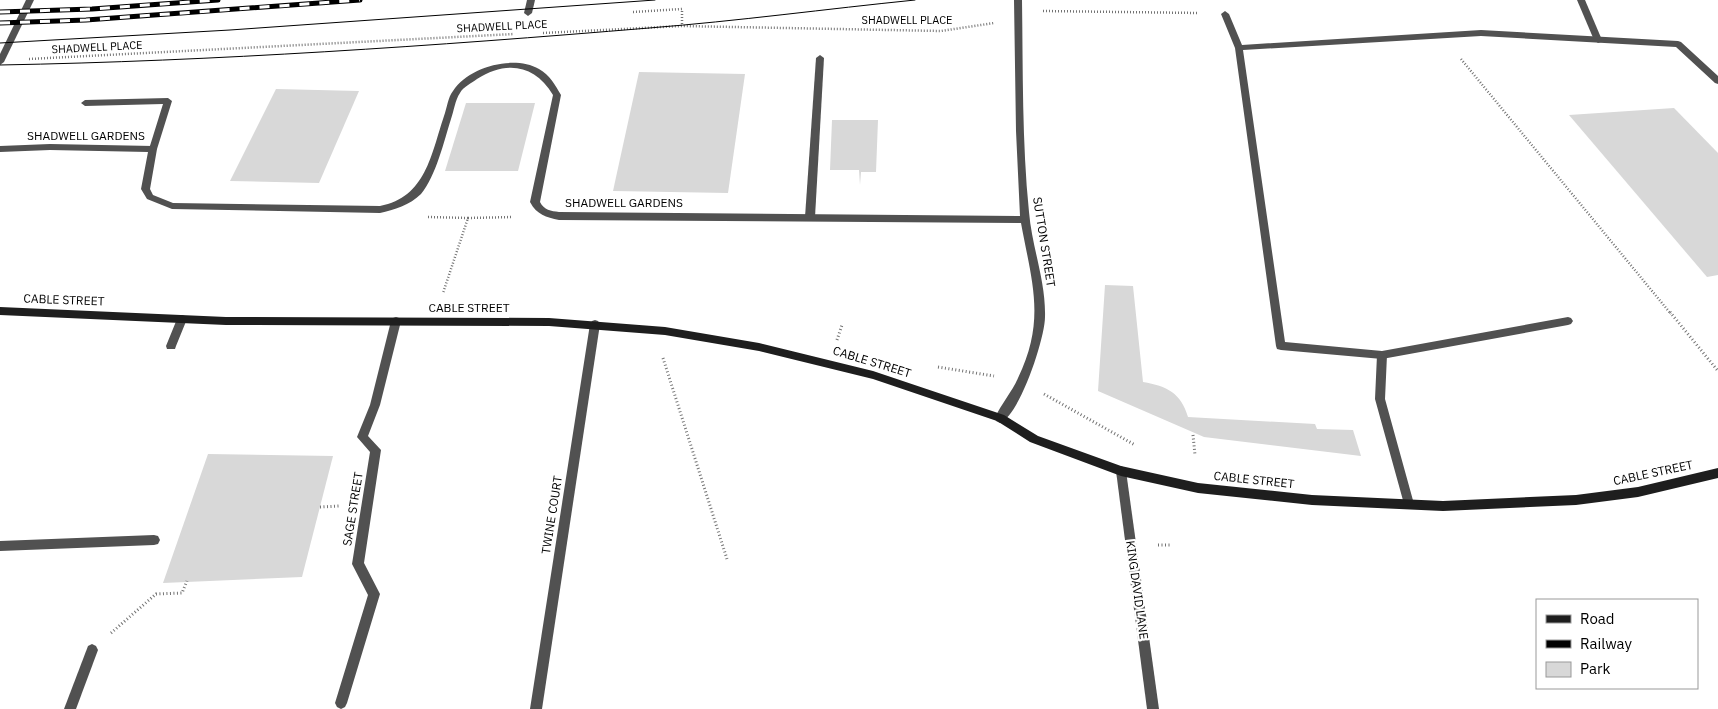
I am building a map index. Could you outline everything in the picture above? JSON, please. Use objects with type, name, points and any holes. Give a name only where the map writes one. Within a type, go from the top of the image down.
[{"type":"main road","name":"CABLE STREET","points":[[0,312],[226,321],[549,322],[595,324],[665,331],[723,340],[873,375],[1000,418],[1034,439],[1121,471],[1198,488],[1312,500],[1443,506],[1576,500],[1638,492],[1718,472]]},
{"type":"street","points":[[0,61],[30,0]]},
{"type":"street","points":[[528,13],[531,0]]},
{"type":"street","name":"SUTTON STREET","points":[[1000,418],[1010,405],[1033,354],[1039,332],[1040,312],[1038,284],[1025,220],[1019,131],[1018,0]]},
{"type":"street","points":[[1581,0],[1598,40]]},
{"type":"street","points":[[1225,14],[1239,48],[1281,346],[1382,355],[1568,321]]},
{"type":"street","points":[[1239,48],[1481,33],[1678,44],[1718,81]]},
{"type":"street","points":[[810,217],[820,58]]},
{"type":"street","name":"SHADWELL GARDENS","points":[[0,149],[153,149],[145,189],[150,197],[172,206],[373,210],[392,208],[407,200],[420,189],[430,167],[456,92],[464,83],[476,75],[492,68],[508,66],[531,68],[543,75],[552,83],[556,95],[535,202],[538,208],[545,213],[559,216],[1025,220]]},
{"type":"street","points":[[86,104],[168,101],[153,149]]},
{"type":"street","points":[[171,346],[182,319]]},
{"type":"street","name":"SAGE STREET","points":[[341,703],[374,594],[358,564],[376,450],[362,437],[375,406],[396,321]]},
{"type":"street","name":"TWINE COURT","points":[[536,709],[595,324]]},
{"type":"street","points":[[1382,355],[1380,399],[1409,504]]},
{"type":"street","name":"KING DAVID LANE","points":[[1121,471],[1153,709]]},
{"type":"street","points":[[0,546],[154,540]]},
{"type":"street","points":[[70,709],[92,650]]},
{"type":"path","points":[[633,12],[682,9],[682,26]]},
{"type":"path","points":[[1036,11],[1225,14]]},
{"type":"path","name":"SHADWELL PLACE","points":[[536,33],[682,26],[941,31],[997,22]]},
{"type":"path","name":"SHADWELL PLACE","points":[[0,61],[517,34]]},
{"type":"path","points":[[1442,36],[1718,371]]},
{"type":"path","points":[[392,208],[406,215],[420,217],[468,218],[510,218],[538,208]]},
{"type":"path","points":[[443,293],[468,218]]},
{"type":"path","points":[[836,340],[842,325]]},
{"type":"path","points":[[665,331],[660,348],[726,559]]},
{"type":"path","points":[[1052,397],[1136,445]]},
{"type":"path","points":[[1193,435],[1195,455]]},
{"type":"path","points":[[92,650],[156,594],[182,593],[187,581]]},
{"type":"green space","points":[[639,72],[745,74],[728,193],[613,191]]},
{"type":"green space","points":[[276,89],[359,91],[319,183],[230,181]]},
{"type":"green space","points":[[466,103],[535,103],[518,171],[445,171]]},
{"type":"green space","points":[[1674,108],[1718,153],[1718,275],[1707,277],[1569,115]]},
{"type":"green space","points":[[832,120],[878,120],[876,172],[861,172],[860,185],[859,170],[830,170]]},
{"type":"green space","points":[[1105,285],[1133,286],[1143,382],[1172,392],[1181,402],[1188,417],[1315,424],[1317,429],[1353,430],[1361,456],[1204,437],[1098,391]]},
{"type":"green space","points":[[208,454],[333,456],[302,577],[163,583]]},
{"type":"tram line","points":[[0,43],[230,30],[655,0]]},
{"type":"tram line","points":[[0,65],[163,60],[487,41],[682,25],[915,0]]},
{"type":"railway","points":[[0,12],[92,9],[218,0]]},
{"type":"railway","points":[[0,23],[86,20],[360,0]]}]
